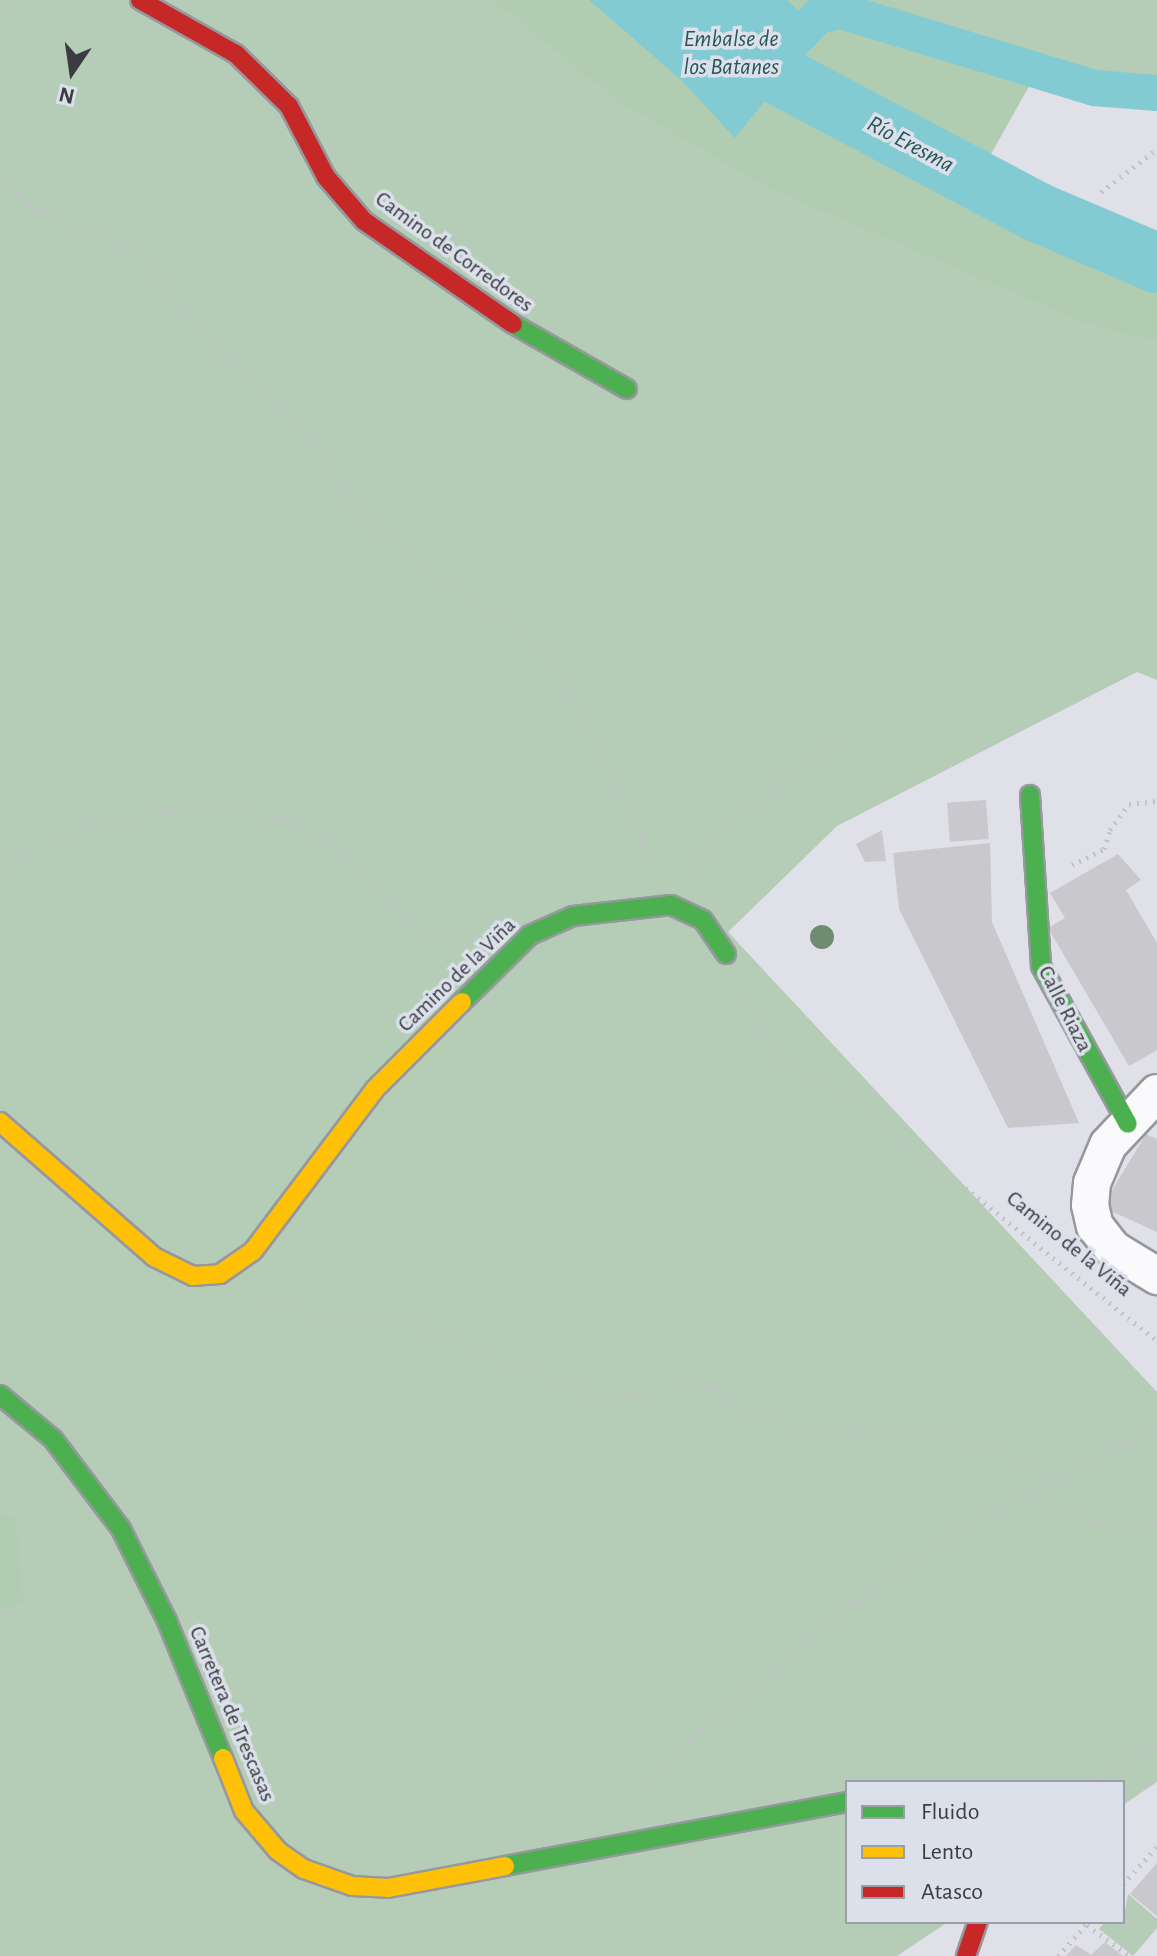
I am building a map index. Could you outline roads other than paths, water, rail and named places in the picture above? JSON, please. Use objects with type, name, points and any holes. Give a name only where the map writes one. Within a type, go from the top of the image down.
[{"type":"street","name":"Camino de Corredores","points":[[140,0],[247,64],[289,106],[326,177],[364,221],[488,309],[627,389]]},
{"type":"street","name":"Calle Riaza","points":[[1030,795],[1032,886],[1041,966],[1128,1124]]},
{"type":"street","name":"Camino de la Viña","points":[[0,1122],[154,1257],[193,1276],[220,1274],[253,1251],[375,1089],[517,945],[553,922],[635,905],[657,905],[696,916],[726,954]]},
{"type":"street","points":[[1157,1093],[1128,1124],[1099,1163],[1090,1205],[1095,1226],[1113,1249],[1157,1276]]},
{"type":"street","name":"Carretera de Trescasas","points":[[0,1395],[53,1439],[121,1529],[167,1621],[234,1791],[257,1829],[278,1851],[327,1879],[388,1888],[845,1802]]},
{"type":"street","points":[[966,1956],[977,1924]]},
{"type":"water","name":"Embalse de los Batanes","points":[[589,0],[787,0],[821,31],[735,138],[680,79]]},
{"type":"waterway","name":"Río Eresma","points":[[679,0],[784,78],[1039,213],[1157,263]]},
{"type":"waterway","points":[[778,57],[818,16],[841,11],[1094,88],[1157,93]]}]
